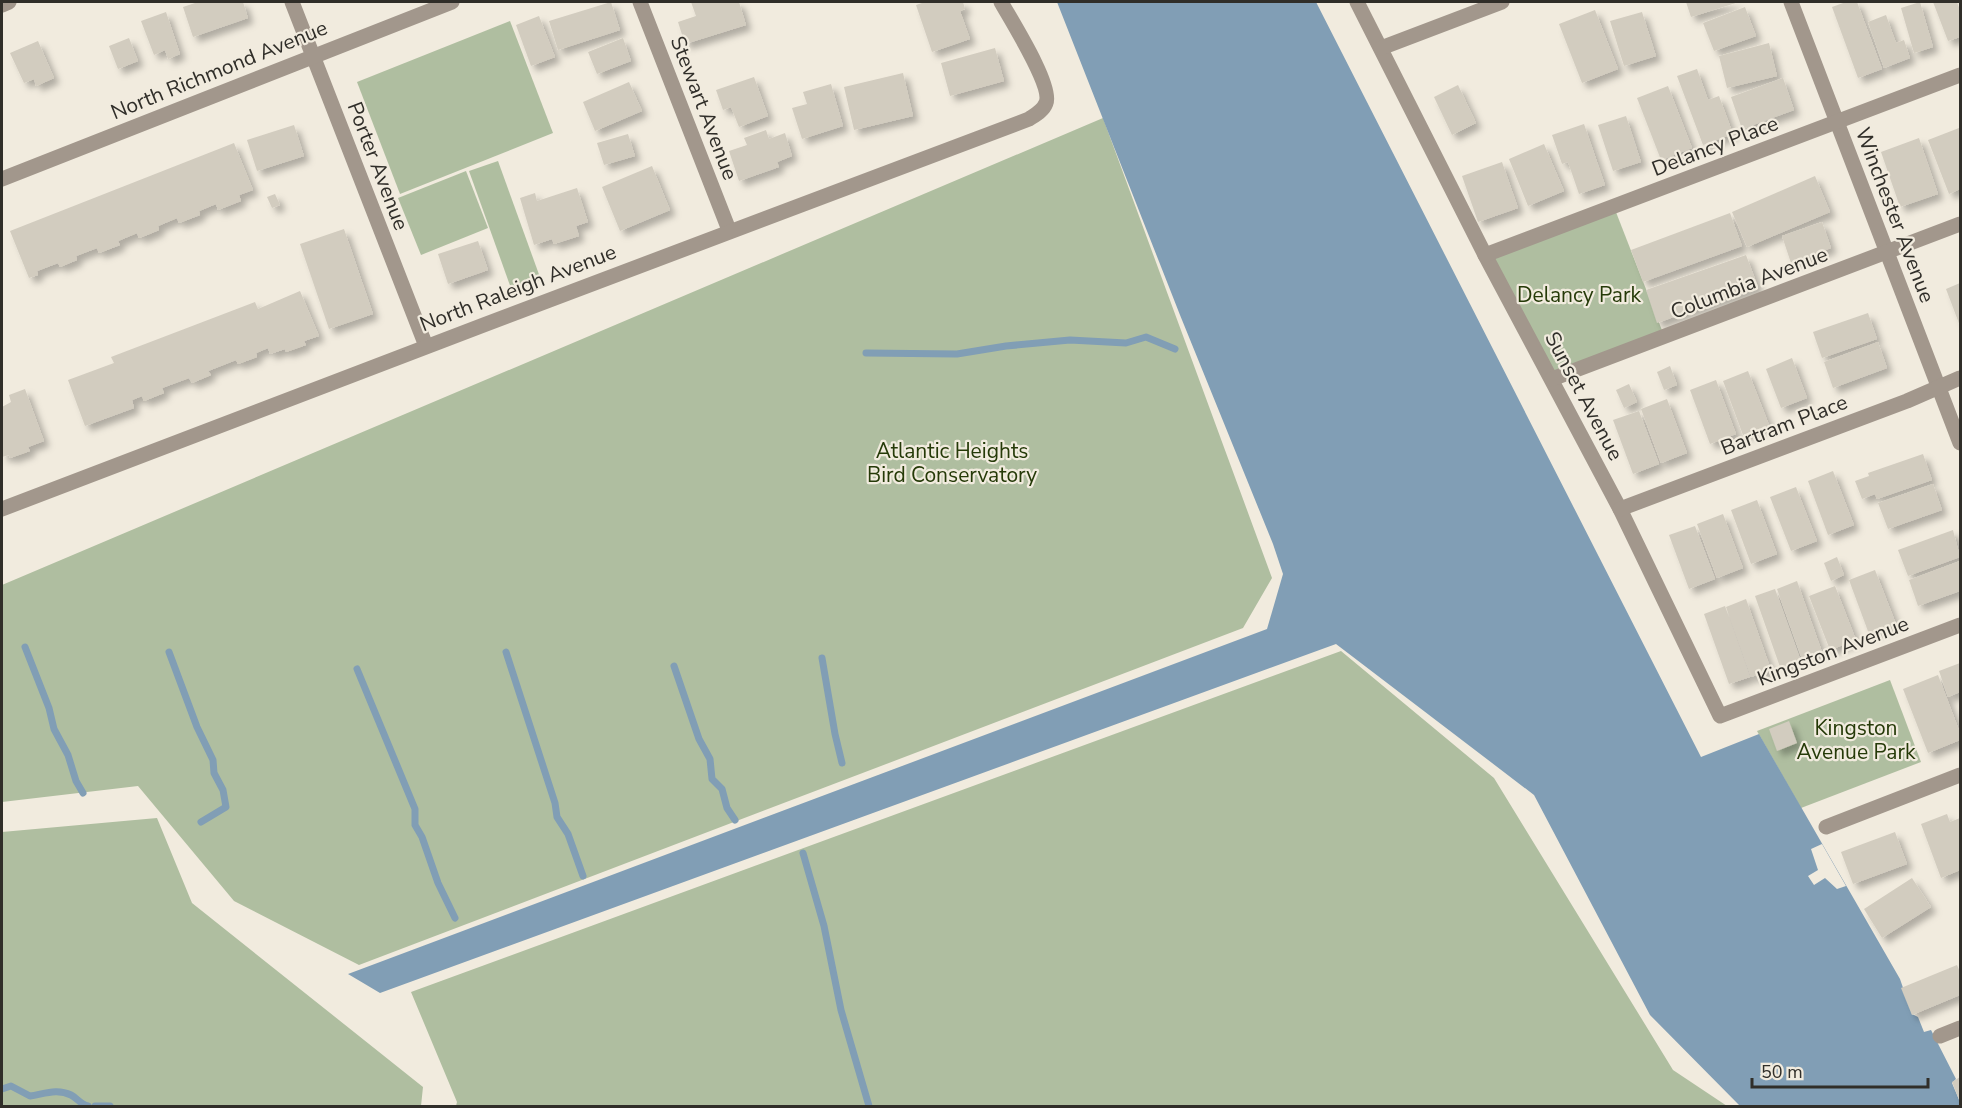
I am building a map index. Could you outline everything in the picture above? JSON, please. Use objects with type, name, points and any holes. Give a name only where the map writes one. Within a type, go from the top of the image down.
[{"type":"street","points":[[2,4],[9,2]]},
{"type":"street","name":"Porter Avenue","points":[[292,2],[426,346]]},
{"type":"street","name":"North Richmond Avenue","points":[[2,179],[312,55],[452,2]]},
{"type":"street","name":"Stewart Avenue","points":[[640,2],[729,230]]},
{"type":"street","name":"North Raleigh Avenue","points":[[2,509],[729,230],[1029,119],[1043,109],[1047,90],[1001,2]]},
{"type":"street","name":"Sunset Avenue","points":[[1357,2],[1485,255],[1620,509],[1720,716]]},
{"type":"street","points":[[1381,48],[1502,2]]},
{"type":"street","name":"Winchester Avenue","points":[[1791,2],[1960,443]]},
{"type":"street","name":"Delancy Place","points":[[1485,255],[1960,75]]},
{"type":"street","name":"Columbia Avenue","points":[[1552,380],[1960,224]]},
{"type":"street","name":"Bartram Place","points":[[1620,509],[1960,378]]},
{"type":"street","name":"Kingston Avenue","points":[[1720,716],[1960,625]]},
{"type":"street","points":[[1826,827],[1960,775]]},
{"type":"street","points":[[1940,1036],[1960,1028]]},
{"type":"green space","points":[[510,21],[553,133],[400,194],[357,82]]},
{"type":"green space","name":"Atlantic Heights Bird Conservatory","points":[[1103,118],[1272,578],[1243,628],[359,965],[234,901],[138,786],[2,802],[2,585]]},
{"type":"green space","points":[[498,161],[541,280],[512,291],[469,171]]},
{"type":"green space","points":[[466,171],[488,228],[421,255],[398,198]]},
{"type":"green space","name":"Delancy Park","points":[[1614,207],[1665,338],[1552,379],[1485,255]]},
{"type":"green space","points":[[1341,651],[1494,778],[1673,1070],[1727,1106],[456,1106],[457,1102],[411,992]]},
{"type":"green space","name":"Kingston Avenue Park","points":[[1890,680],[1921,762],[1801,808],[1757,731]]},
{"type":"green space","points":[[157,818],[192,903],[423,1087],[421,1106],[2,1106],[2,832]]},
{"type":"water","points":[[1057,2],[1316,2],[1701,757],[1759,734],[1900,979],[1912,1014],[1918,1017],[1924,1032],[1931,1030],[1956,1079],[1952,1083],[1960,1106],[1740,1106],[1650,1015],[1534,795],[1336,644],[380,993],[348,974],[1267,629],[1283,574],[1273,544]]},
{"type":"pier","points":[[1822,844],[1846,886],[1837,889],[1825,878],[1814,885],[1808,876],[1818,870],[1811,849]]},
{"type":"building","points":[[198,2],[243,2],[248,18],[193,37],[183,7]]},
{"type":"building","points":[[611,2],[620,30],[558,50],[549,21]]},
{"type":"building","points":[[691,2],[739,2],[746,25],[685,44],[678,22],[696,16]]},
{"type":"building","points":[[925,2],[963,2],[965,9],[960,11],[970,39],[932,52],[916,5]]},
{"type":"building","points":[[1686,2],[1739,2],[1691,17]]},
{"type":"building","points":[[1846,2],[1857,2],[1882,69],[1858,78],[1832,7]]},
{"type":"building","points":[[1920,2],[1933,47],[1914,53],[1901,8]]},
{"type":"building","points":[[1933,2],[1957,2],[1960,11],[1960,37],[1948,41]]},
{"type":"building","points":[[1745,7],[1756,36],[1714,51],[1703,23]]},
{"type":"building","points":[[1595,10],[1618,69],[1582,83],[1559,24]]},
{"type":"building","points":[[166,12],[180,54],[168,59],[165,50],[154,55],[141,21]]},
{"type":"building","points":[[1642,12],[1656,56],[1624,66],[1610,21]]},
{"type":"building","points":[[1886,15],[1896,43],[1904,40],[1910,58],[1884,68],[1868,22]]},
{"type":"building","points":[[539,16],[555,57],[531,66],[516,25]]},
{"type":"building","points":[[129,38],[138,61],[118,69],[109,46]]},
{"type":"building","points":[[623,38],[631,61],[597,74],[588,52]]},
{"type":"building","points":[[38,41],[54,78],[36,86],[34,79],[24,83],[10,53]]},
{"type":"building","points":[[1769,43],[1777,76],[1727,88],[1719,56]]},
{"type":"building","points":[[995,48],[1004,81],[950,96],[941,63]]},
{"type":"building","points":[[1697,69],[1708,100],[1719,96],[1733,134],[1703,145],[1677,76]]},
{"type":"building","points":[[903,73],[913,116],[854,130],[844,87]]},
{"type":"building","points":[[754,77],[768,116],[739,127],[731,107],[723,110],[716,90]]},
{"type":"building","points":[[1783,78],[1794,110],[1742,129],[1731,97]]},
{"type":"building","points":[[629,82],[642,111],[595,131],[583,102]]},
{"type":"building","points":[[831,84],[843,126],[802,139],[792,108],[807,104],[803,92]]},
{"type":"building","points":[[1458,85],[1476,123],[1452,135],[1434,97]]},
{"type":"building","points":[[1668,86],[1692,148],[1661,160],[1637,98]]},
{"type":"building","points":[[1626,116],[1641,162],[1613,171],[1598,125]]},
{"type":"building","points":[[1584,124],[1605,185],[1579,194],[1568,162],[1562,164],[1552,135]]},
{"type":"building","points":[[294,125],[304,156],[257,171],[247,140]]},
{"type":"building","points":[[1959,128],[1960,189],[1949,194],[1928,140]]},
{"type":"building","points":[[766,130],[769,139],[785,133],[792,156],[777,162],[779,167],[739,181],[729,151],[747,145],[744,138]]},
{"type":"building","points":[[628,134],[635,156],[604,165],[597,143]]},
{"type":"building","points":[[1919,138],[1938,194],[1900,207],[1881,152]]},
{"type":"building","points":[[234,143],[253,190],[239,195],[241,201],[218,210],[216,204],[199,211],[200,215],[179,223],[177,218],[158,226],[159,230],[147,235],[139,238],[137,233],[118,241],[120,245],[99,253],[97,248],[76,256],[77,260],[60,267],[58,263],[37,271],[38,275],[29,278],[10,231]]},
{"type":"building","points":[[1544,144],[1564,191],[1528,206],[1509,159]]},
{"type":"building","points":[[1502,162],[1518,208],[1478,222],[1462,176]]},
{"type":"building","points":[[652,166],[670,210],[620,231],[602,187]]},
{"type":"building","points":[[1815,176],[1830,212],[1747,247],[1732,212]]},
{"type":"building","points":[[577,188],[588,222],[576,226],[579,236],[554,244],[552,239],[534,245],[520,198],[535,193],[537,201]]},
{"type":"building","points":[[275,194],[280,205],[272,208],[267,197]]},
{"type":"building","points":[[1730,213],[1742,246],[1643,282],[1631,250]]},
{"type":"building","points":[[1822,222],[1831,248],[1791,263],[1782,236]]},
{"type":"building","points":[[344,229],[373,314],[329,329],[300,244]]},
{"type":"building","points":[[478,241],[488,270],[448,284],[438,254]]},
{"type":"building","points":[[1746,255],[1758,287],[1657,323],[1646,290]]},
{"type":"building","points":[[1960,283],[1960,326],[1946,289]]},
{"type":"building","points":[[300,291],[319,336],[304,341],[306,345],[286,352],[285,349],[270,354],[268,348],[256,353],[257,357],[238,364],[236,360],[208,371],[211,375],[192,383],[189,378],[162,388],[164,393],[144,401],[142,396],[132,400],[134,408],[85,426],[68,380],[114,363],[111,357],[255,302],[258,309]]},
{"type":"building","points":[[1868,313],[1877,339],[1822,358],[1813,332]]},
{"type":"building","points":[[1878,342],[1887,368],[1833,388],[1824,362]]},
{"type":"building","points":[[1792,358],[1807,398],[1781,408],[1766,369]]},
{"type":"building","points":[[1670,366],[1677,385],[1664,390],[1657,372]]},
{"type":"building","points":[[1748,371],[1769,425],[1743,435],[1723,381]]},
{"type":"building","points":[[1716,380],[1736,434],[1710,444],[1690,390]]},
{"type":"building","points":[[1629,384],[1637,402],[1624,408],[1616,390]]},
{"type":"building","points":[[25,389],[44,441],[28,447],[30,451],[10,458],[9,455],[2,457],[2,407],[11,402],[9,395]]},
{"type":"building","points":[[1667,399],[1687,453],[1661,463],[1641,409]]},
{"type":"building","points":[[1639,411],[1659,464],[1633,474],[1613,420]]},
{"type":"building","points":[[1923,454],[1932,480],[1877,499],[1875,494],[1862,499],[1855,481],[1869,476],[1868,473]]},
{"type":"building","points":[[1833,471],[1854,525],[1828,535],[1808,481]]},
{"type":"building","points":[[1933,484],[1942,510],[1888,529],[1878,503]]},
{"type":"building","points":[[1796,487],[1817,541],[1791,551],[1770,497]]},
{"type":"building","points":[[1757,500],[1777,554],[1751,564],[1731,510]]},
{"type":"building","points":[[1723,514],[1743,568],[1717,578],[1697,524]]},
{"type":"building","points":[[1695,526],[1715,579],[1689,589],[1669,535]]},
{"type":"building","points":[[1953,530],[1960,557],[1908,576],[1898,550]]},
{"type":"building","points":[[1837,557],[1844,575],[1831,581],[1824,563]]},
{"type":"building","points":[[1960,561],[1960,591],[1918,606],[1909,580]]},
{"type":"building","points":[[1875,570],[1896,624],[1869,634],[1849,580]]},
{"type":"building","points":[[1797,581],[1822,652],[1802,659],[1777,589]]},
{"type":"building","points":[[1835,586],[1856,640],[1830,650],[1809,596]]},
{"type":"building","points":[[1775,589],[1800,659],[1780,667],[1755,596]]},
{"type":"building","points":[[1746,599],[1771,670],[1751,677],[1726,607]]},
{"type":"building","points":[[1725,606],[1750,677],[1729,684],[1704,614]]},
{"type":"building","points":[[1960,663],[1960,692],[1948,697],[1939,671]]},
{"type":"building","points":[[1938,675],[1960,733],[1960,740],[1928,753],[1903,689]]},
{"type":"building","points":[[1789,721],[1797,743],[1777,751],[1769,729]]},
{"type":"building","points":[[1947,814],[1950,822],[1960,818],[1960,870],[1941,878],[1921,824]]},
{"type":"building","points":[[1895,832],[1907,864],[1853,884],[1841,852]]},
{"type":"building","points":[[1912,878],[1931,907],[1882,938],[1864,909]]},
{"type":"building","points":[[1957,965],[1960,972],[1960,995],[1912,1015],[1901,988]]},
{"type":"building","points":[[1960,1077],[1960,1102],[1952,1082]]},
{"type":"waterway","points":[[866,353],[957,354],[1006,346],[1070,340],[1126,343],[1146,337],[1175,349]]},
{"type":"waterway","points":[[25,647],[49,708],[54,729],[68,755],[76,781],[83,793]]},
{"type":"waterway","points":[[169,652],[197,727],[213,760],[214,773],[223,790],[226,807],[201,822]]},
{"type":"waterway","points":[[506,652],[555,803],[557,817],[568,834],[583,876]]},
{"type":"waterway","points":[[822,658],[842,763]]},
{"type":"waterway","points":[[674,666],[699,739],[710,759],[712,779],[722,789],[727,808],[735,820]]},
{"type":"waterway","points":[[357,669],[415,809],[415,825],[455,918]]},
{"type":"waterway","points":[[803,853],[824,926],[841,1010],[869,1106]]},
{"type":"waterway","points":[[2,1089],[11,1086],[30,1096],[61,1092],[71,1095],[88,1106]]},
{"type":"waterway","points":[[95,1106],[110,1106]]}]
